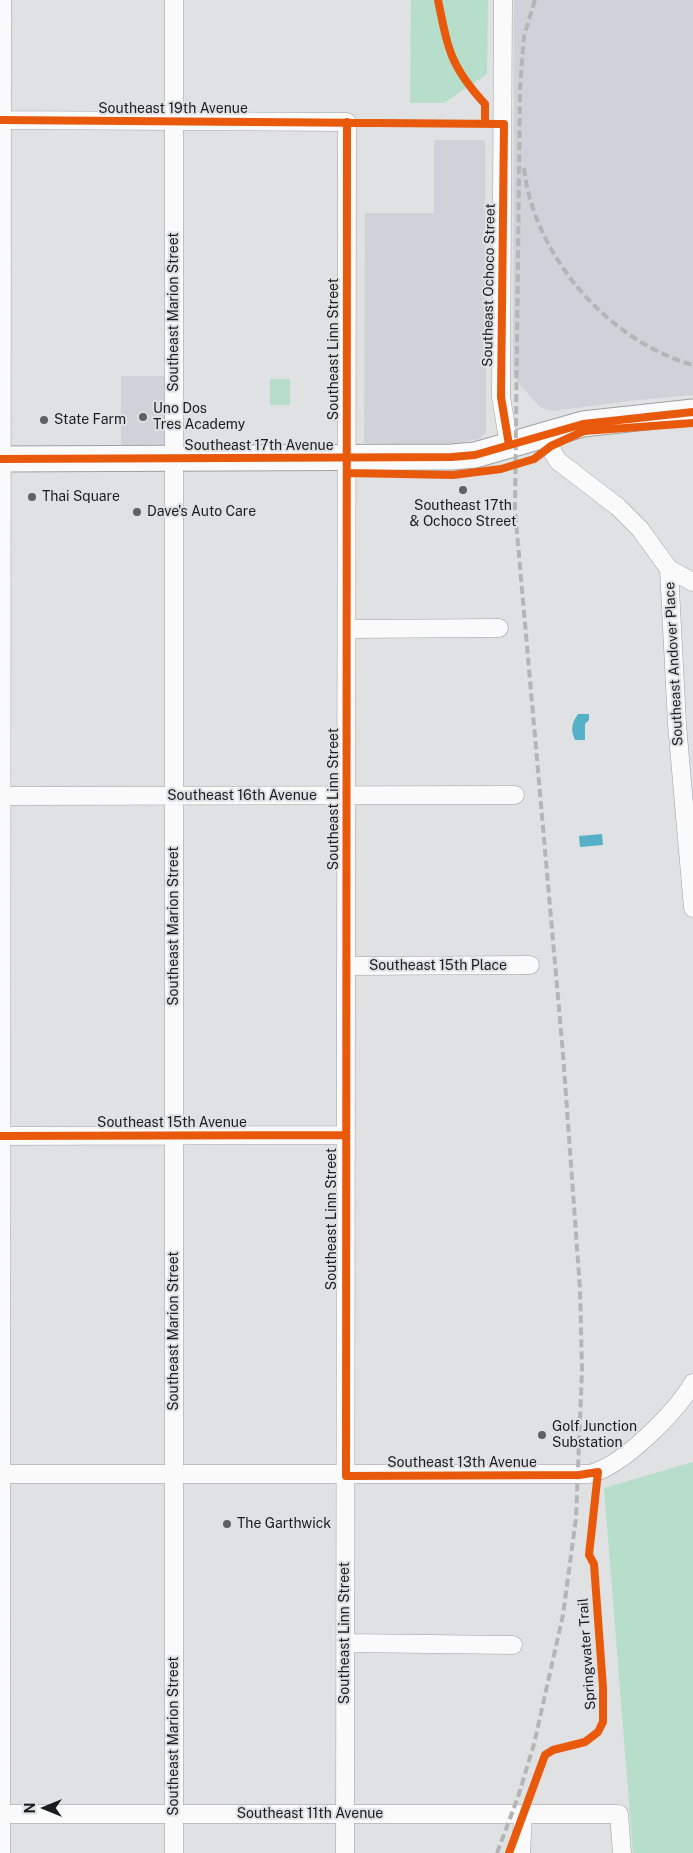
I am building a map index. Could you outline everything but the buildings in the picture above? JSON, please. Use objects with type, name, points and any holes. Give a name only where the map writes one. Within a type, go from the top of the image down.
[{"type":"main road","name":"Southeast 17th Avenue","points":[[1,459],[452,458],[475,455],[548,432],[583,424],[693,412]]},
{"type":"street","points":[[1,1853],[2,0]]},
{"type":"street","name":"Southeast Marion Street","points":[[174,0],[174,1853]]},
{"type":"street","name":"Southeast Ochoco Street","points":[[504,0],[500,397],[508,445]]},
{"type":"street","name":"Southeast 19th Avenue","points":[[1,120],[347,122]]},
{"type":"street","name":"Southeast Linn Street","points":[[345,1853],[347,122]]},
{"type":"street","points":[[548,432],[553,453],[558,461],[618,507],[640,530],[669,569],[693,582]]},
{"type":"street","name":"Southeast Andover Place","points":[[669,569],[677,724],[693,908]]},
{"type":"street","points":[[347,629],[499,628]]},
{"type":"street","name":"Southeast 16th Avenue","points":[[1,796],[515,795]]},
{"type":"street","name":"Southeast 15th Place","points":[[347,966],[530,965]]},
{"type":"street","name":"Southeast 15th Avenue","points":[[0,1136],[345,1135]]},
{"type":"street","name":"Southeast 13th Avenue","points":[[1,1474],[579,1475],[606,1469],[621,1458],[662,1422],[693,1384]]},
{"type":"street","points":[[345,1643],[513,1645]]},
{"type":"street","name":"Southeast 11th Avenue","points":[[1,1814],[619,1814],[622,1853]]},
{"type":"street","points":[[521,1853],[523,1815]]},
{"type":"shaded area","points":[[514,0],[693,0],[693,395],[553,411],[542,408],[513,376]]},
{"type":"shaded area","points":[[434,140],[485,140],[486,432],[481,438],[460,443],[434,445],[364,443],[365,213],[434,213]]},
{"type":"shaded area","name":"Uno Dos Tres Academy","points":[[121,376],[166,376],[166,448],[121,449]]},
{"type":"green space","points":[[411,0],[488,0],[487,74],[444,103],[410,103]]},
{"type":"green space","points":[[270,379],[290,379],[290,405],[270,405]]},
{"type":"green space","points":[[693,1462],[693,1853],[633,1853],[604,1488]]},
{"type":"water","points":[[578,714],[589,714],[589,720],[585,724],[585,740],[575,740],[573,736],[572,726]]},
{"type":"water","points":[[602,834],[603,845],[580,847],[579,836]]},
{"type":"railway","points":[[497,1853],[518,1797],[534,1744],[563,1615],[576,1518],[582,1370],[580,1289],[563,1054],[515,510],[520,88],[524,36],[535,0]]},
{"type":"railway","points":[[524,168],[531,201],[543,233],[559,263],[580,291],[605,315],[632,336],[662,353],[693,365]]},
{"type":"cycle path","points":[[438,0],[452,56],[464,79],[485,104],[485,124]]},
{"type":"cycle path","points":[[0,120],[504,124],[501,397],[509,445]]},
{"type":"cycle path","name":"Springwater Trail","points":[[347,122],[346,1476],[579,1475],[598,1472],[589,1555],[594,1564],[603,1688],[603,1722],[598,1732],[585,1742],[553,1750],[545,1755],[509,1853]]},
{"type":"cycle path","points":[[0,459],[452,457],[475,455],[583,424],[693,412]]},
{"type":"cycle path","points":[[347,473],[453,475],[501,469],[534,459],[551,446],[584,431],[693,423]]},
{"type":"cycle path","points":[[0,1136],[345,1135]]},
{"type":"place","name":"Uno Dos Tres Academy","points":[[143,417]]},
{"type":"place","name":"State Farm","points":[[44,420]]},
{"type":"place","name":"Southeast 17th & Ochoco Street","points":[[463,490]]},
{"type":"place","name":"Thai Square","points":[[32,497]]},
{"type":"place","name":"Dave's Auto Care","points":[[137,512]]},
{"type":"place","name":"Golf Junction Substation","points":[[542,1435]]},
{"type":"place","name":"The Garthwick","points":[[227,1524]]}]
